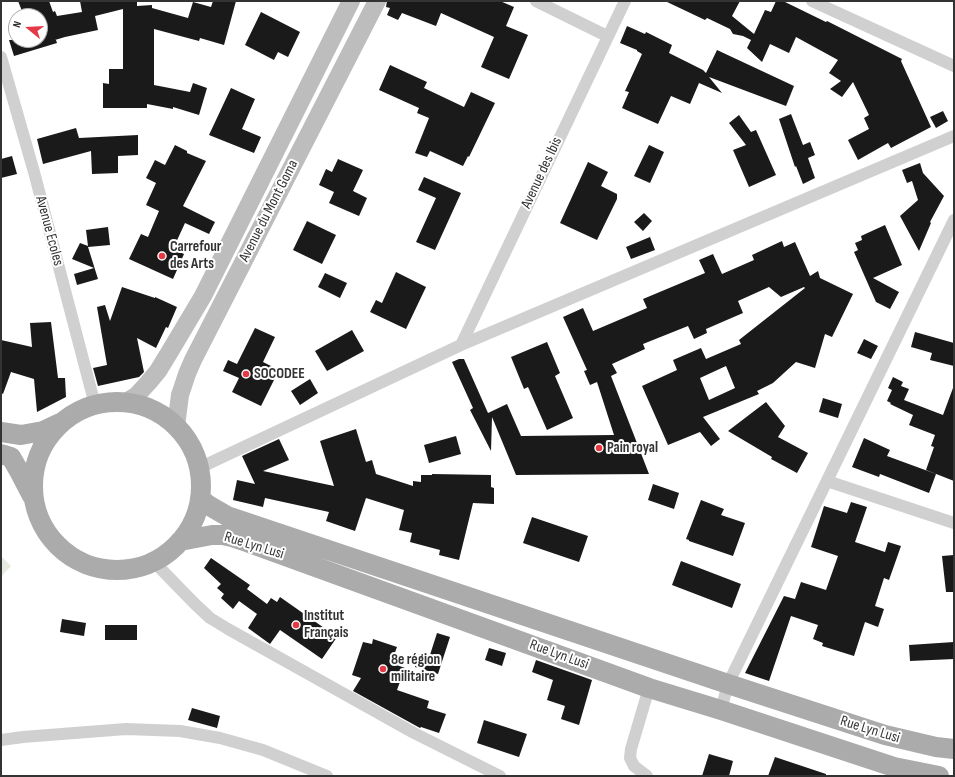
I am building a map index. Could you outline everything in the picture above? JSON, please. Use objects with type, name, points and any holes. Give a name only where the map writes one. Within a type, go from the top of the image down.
[{"type":"main road","points":[[1,432],[21,435],[43,432],[95,405],[110,402],[137,404],[153,410],[168,419],[186,438],[192,448],[199,468],[201,483],[198,510],[188,532],[164,556],[142,567],[129,570],[103,570],[78,561],[67,554],[48,535],[37,512],[34,499],[33,480],[40,453],[49,437],[62,423]]},
{"type":"main road","points":[[1,454],[10,457],[34,499]]},
{"type":"main road","name":"Rue Lyn Lusi","points":[[200,498],[208,505],[227,516],[728,684],[885,736],[936,747],[954,749]]},
{"type":"main road","name":"Rue Lyn Lusi","points":[[180,541],[212,535],[222,535],[239,539],[649,688],[894,767],[939,776]]},
{"type":"street","points":[[126,402],[136,396],[158,370],[202,296],[351,1]]},
{"type":"street","name":"Avenue du Mont Goma","points":[[176,426],[180,395],[193,360],[377,1]]},
{"type":"street","points":[[536,1],[607,36]]},
{"type":"street","name":"Avenue des Ibis","points":[[461,345],[624,1]]},
{"type":"street","points":[[812,1],[954,66]]},
{"type":"street","points":[[336,32],[356,42]]},
{"type":"street","name":"Avenue Ecoles","points":[[1,57],[34,172],[95,405]]},
{"type":"street","points":[[199,468],[461,345],[954,136]]},
{"type":"street","points":[[720,710],[728,684],[954,220]]},
{"type":"street","points":[[827,481],[954,523]]},
{"type":"street","points":[[154,562],[210,618],[414,733],[500,776]]},
{"type":"street","points":[[647,776],[634,766],[630,758],[631,749],[649,688]]},
{"type":"street","points":[[1,740],[126,728],[180,731],[220,738],[263,750],[327,776]]},
{"type":"shaded area","points":[[1,556],[11,566],[1,577]]},
{"type":"building","points":[[18,1],[49,1],[53,12],[55,11],[57,16],[82,12],[80,1],[137,1],[137,6],[152,5],[152,8],[188,18],[193,2],[211,7],[213,1],[236,1],[224,45],[200,38],[199,41],[154,29],[154,85],[190,92],[193,83],[207,88],[199,115],[173,107],[173,109],[147,104],[147,108],[103,108],[103,83],[109,84],[109,69],[123,69],[123,9],[95,16],[98,30],[55,40],[57,43],[48,46],[48,8],[21,8]]},
{"type":"building","points":[[387,1],[500,1],[514,7],[506,26],[528,35],[509,79],[481,67],[494,37],[441,13],[436,26],[402,13],[398,20],[387,15],[390,8],[386,7]]},
{"type":"building","points":[[665,1],[740,1],[732,16],[754,34],[765,10],[771,12],[776,1],[783,1],[826,22],[827,21],[902,59],[901,61],[931,127],[891,148],[888,143],[858,160],[848,140],[869,129],[864,118],[869,115],[853,82],[842,97],[830,89],[841,81],[829,73],[838,60],[796,37],[789,53],[770,44],[762,62],[747,48],[751,40],[743,36],[733,34],[730,29],[707,18],[705,20]]},
{"type":"building","points":[[261,12],[300,32],[288,57],[278,52],[274,60],[245,45]]},
{"type":"building","points":[[627,26],[645,34],[646,32],[672,45],[669,53],[703,70],[706,73],[717,50],[794,86],[786,106],[709,77],[722,93],[699,83],[690,104],[671,96],[658,124],[622,108],[629,92],[625,91],[642,54],[637,50],[620,43]]},
{"type":"building","points":[[12,48],[40,48],[14,56]]},
{"type":"building","points":[[390,65],[427,82],[424,88],[464,107],[471,92],[495,103],[469,157],[468,156],[463,166],[430,151],[427,157],[415,153],[429,118],[417,113],[419,108],[379,90]]},
{"type":"building","points":[[231,88],[255,99],[242,129],[261,137],[254,153],[209,135]]},
{"type":"building","points":[[943,111],[948,121],[936,128],[930,117]]},
{"type":"building","points":[[791,114],[803,145],[810,142],[815,155],[808,158],[815,178],[803,184],[796,166],[795,167],[779,119]]},
{"type":"building","points":[[739,115],[751,132],[756,130],[776,175],[749,187],[733,150],[746,145],[729,123]]},
{"type":"building","points":[[76,128],[79,138],[138,135],[138,155],[118,156],[118,173],[92,174],[91,151],[43,164],[37,139]]},
{"type":"building","points":[[175,145],[187,151],[187,153],[206,161],[183,206],[215,222],[209,234],[185,223],[173,249],[184,254],[173,279],[129,259],[141,234],[148,237],[159,211],[146,205],[156,183],[146,178],[155,160],[165,165]]},
{"type":"building","points":[[649,145],[664,152],[650,183],[634,176]]},
{"type":"building","points":[[12,156],[17,174],[1,178],[1,159]]},
{"type":"building","points":[[338,159],[363,170],[353,191],[367,198],[359,216],[329,203],[334,192],[319,185],[326,169],[332,172]]},
{"type":"building","points":[[588,162],[608,172],[601,186],[617,194],[617,199],[597,240],[560,223]]},
{"type":"building","points":[[920,163],[923,173],[944,196],[930,222],[931,223],[919,251],[900,216],[918,200],[912,181],[907,183],[902,170]]},
{"type":"building","points":[[424,177],[461,193],[435,250],[416,242],[436,198],[418,190]]},
{"type":"building","points":[[644,213],[652,221],[643,231],[634,222]]},
{"type":"building","points":[[307,221],[336,235],[322,264],[293,250]]},
{"type":"building","points":[[885,225],[902,265],[873,278],[899,292],[890,309],[876,302],[854,252],[858,250],[855,243],[862,240],[861,236]]},
{"type":"building","points":[[108,227],[110,245],[88,247],[98,279],[77,285],[74,274],[94,268],[72,259],[80,243],[88,246],[86,230]]},
{"type":"building","points":[[650,237],[655,250],[631,259],[626,247]]},
{"type":"building","points":[[782,241],[784,247],[795,242],[810,276],[818,271],[820,278],[853,294],[832,337],[825,334],[815,368],[796,362],[773,383],[757,391],[759,394],[703,417],[720,439],[711,446],[700,432],[668,445],[642,386],[677,370],[673,360],[701,348],[706,359],[741,344],[739,340],[805,288],[804,287],[781,297],[769,287],[738,301],[743,313],[706,329],[707,333],[694,339],[688,326],[643,344],[645,349],[612,364],[617,373],[611,376],[649,474],[516,475],[492,417],[491,451],[470,410],[473,408],[452,362],[459,359],[464,359],[488,413],[507,404],[521,436],[614,435],[597,382],[590,385],[584,371],[587,370],[563,317],[583,308],[593,331],[647,308],[643,299],[705,273],[699,260],[713,254],[722,274],[754,260],[752,255]],"holes":[[[726,366],[735,388],[709,400],[700,378]]]},
{"type":"building","points":[[396,272],[426,287],[406,329],[370,312],[376,300],[382,303]]},
{"type":"building","points":[[325,273],[347,283],[340,298],[318,287]]},
{"type":"building","points":[[122,287],[155,297],[177,307],[168,328],[166,327],[156,348],[137,338],[144,372],[139,377],[98,386],[93,368],[107,365],[97,307],[105,305],[110,321]]},
{"type":"building","points":[[51,322],[58,378],[65,378],[66,397],[37,412],[34,379],[11,372],[3,394],[1,393],[1,340],[32,347],[30,323]]},
{"type":"building","points":[[255,328],[275,337],[263,362],[279,370],[261,406],[232,392],[239,378],[223,371],[228,360],[237,364]]},
{"type":"building","points":[[352,330],[364,351],[327,371],[315,351]]},
{"type":"building","points":[[915,332],[954,343],[954,366],[930,360],[932,353],[911,347]]},
{"type":"building","points":[[864,339],[878,346],[871,359],[857,353]]},
{"type":"building","points":[[547,342],[560,373],[555,376],[573,418],[547,430],[528,387],[524,389],[511,357]]},
{"type":"building","points":[[893,377],[903,382],[901,386],[909,389],[904,400],[943,415],[954,388],[954,481],[926,470],[934,447],[931,446],[935,435],[909,425],[913,415],[890,404],[891,403],[887,401],[892,390],[888,388]]},
{"type":"building","points":[[310,379],[318,393],[300,405],[291,391]]},
{"type":"building","points":[[823,398],[842,404],[838,418],[819,412]]},
{"type":"building","points":[[766,402],[785,426],[778,437],[808,453],[797,473],[771,459],[772,457],[728,431]]},
{"type":"building","points":[[356,429],[366,462],[372,460],[376,474],[413,486],[413,481],[421,482],[421,475],[491,475],[491,487],[494,488],[494,504],[473,503],[459,560],[439,555],[440,550],[410,542],[412,533],[399,530],[404,510],[366,498],[355,531],[326,521],[329,512],[265,498],[263,507],[233,500],[237,480],[255,484],[242,456],[279,439],[289,460],[263,471],[334,486],[320,441]]},
{"type":"building","points":[[456,436],[461,454],[429,463],[424,445]]},
{"type":"building","points":[[864,438],[890,450],[887,456],[936,474],[929,493],[880,474],[879,477],[852,467]]},
{"type":"building","points":[[653,484],[679,493],[674,509],[648,500]]},
{"type":"building","points":[[701,500],[724,509],[721,515],[745,523],[733,556],[686,539]]},
{"type":"building","points":[[851,502],[867,507],[855,542],[885,552],[888,542],[901,546],[889,580],[884,578],[875,606],[884,609],[878,627],[865,622],[854,656],[822,646],[823,643],[813,639],[818,625],[791,616],[769,681],[745,673],[784,596],[795,599],[801,582],[826,590],[838,556],[811,547],[824,506],[847,513]]},
{"type":"building","points":[[532,517],[588,536],[579,562],[523,543]]},
{"type":"building","points":[[954,555],[954,592],[946,592],[942,556]]},
{"type":"building","points":[[211,558],[250,585],[247,589],[267,604],[271,598],[277,602],[280,597],[337,637],[322,659],[280,630],[270,644],[248,628],[257,614],[239,601],[233,609],[221,598],[224,594],[217,588],[221,584],[204,568]]},
{"type":"building","points":[[681,561],[741,584],[732,608],[672,585]]},
{"type":"building","points":[[62,619],[86,623],[84,636],[60,632]]},
{"type":"building","points":[[105,625],[137,625],[137,640],[105,640]]},
{"type":"building","points":[[437,633],[450,637],[438,674],[415,667],[419,655],[429,658]]},
{"type":"building","points":[[373,639],[397,647],[391,663],[405,668],[397,690],[429,701],[427,708],[446,714],[439,733],[421,727],[420,728],[353,691],[361,678],[352,675],[363,642],[372,644]]},
{"type":"building","points":[[954,642],[954,659],[910,661],[909,645]]},
{"type":"building","points":[[489,648],[506,653],[502,666],[485,660]]},
{"type":"building","points":[[536,660],[592,680],[579,725],[561,719],[565,706],[547,700],[553,680],[532,672]]},
{"type":"building","points":[[192,708],[220,716],[217,728],[188,720]]},
{"type":"building","points":[[484,720],[527,734],[519,757],[477,743]]},
{"type":"building","points":[[709,754],[733,761],[729,776],[702,776]]},
{"type":"building","points":[[775,757],[826,774],[826,776],[768,776]]},
{"type":"place","name":"Carrefour des Arts","points":[[162,256]]},
{"type":"place","name":"SOCODEE","points":[[246,374]]},
{"type":"place","name":"Pain royal","points":[[599,448]]},
{"type":"place","name":"Institut Français","points":[[296,625]]},
{"type":"place","name":"8e région militaire","points":[[383,669]]}]
